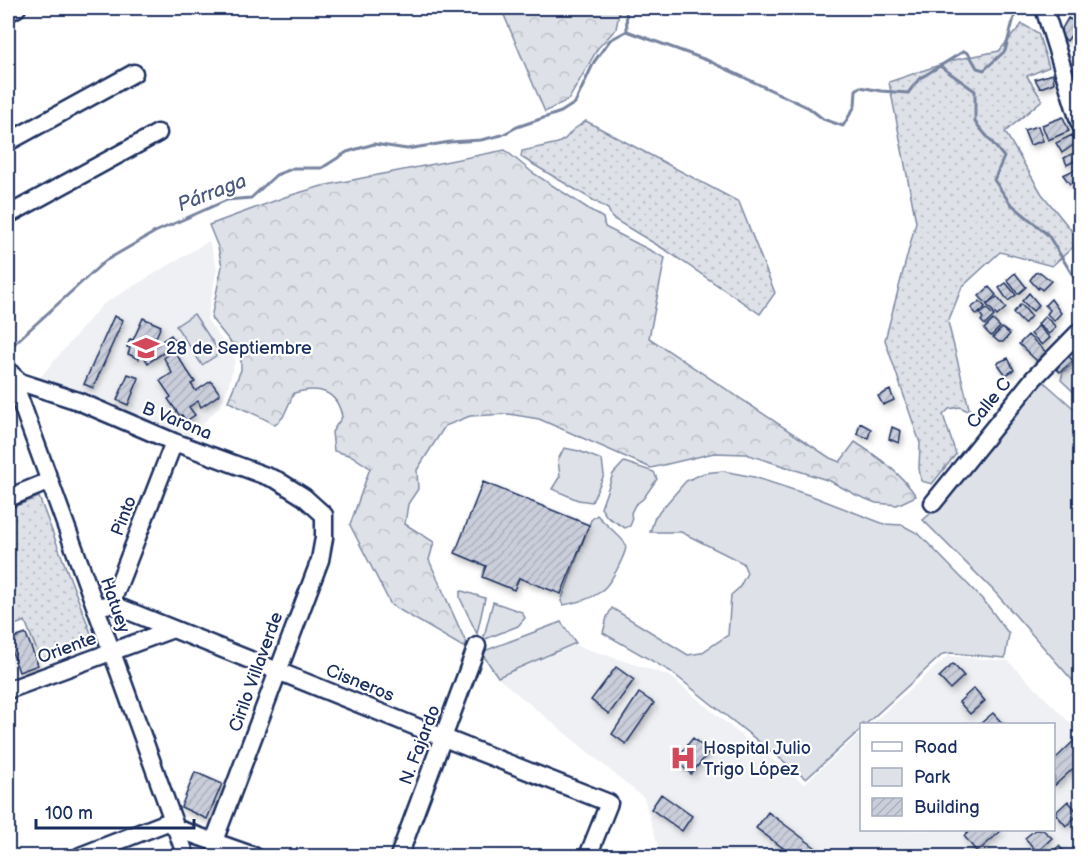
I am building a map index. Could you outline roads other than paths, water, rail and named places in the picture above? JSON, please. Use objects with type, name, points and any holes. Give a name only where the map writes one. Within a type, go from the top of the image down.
[{"type":"street","points":[[8,13],[17,8]]},
{"type":"street","points":[[1044,8],[1080,124]]},
{"type":"street","points":[[8,142],[135,72]]},
{"type":"street","points":[[8,215],[158,133]]},
{"type":"street","name":"Calle C","points":[[933,503],[1034,378],[1080,332]]},
{"type":"street","name":"B Varona","points":[[9,370],[20,382],[78,401],[174,442],[277,480],[304,496],[324,515]]},
{"type":"street","name":"Hatuey","points":[[9,370],[50,482],[104,605],[111,652],[186,856]]},
{"type":"street","name":"Pinto","points":[[104,605],[174,442]]},
{"type":"street","points":[[8,498],[50,482]]},
{"type":"street","name":"Cirilo Villaverde","points":[[214,841],[320,560],[324,538],[324,515]]},
{"type":"street","name":"Cisneros","points":[[104,605],[173,629],[609,803],[588,856]]},
{"type":"street","name":"Oriente","points":[[8,690],[173,629]]},
{"type":"street","name":"N. Fajardo","points":[[399,856],[477,646]]},
{"type":"street","points":[[80,856],[174,824],[254,856]]},
{"type":"waterway","points":[[626,8],[627,31]]},
{"type":"waterway","points":[[627,31],[709,61],[809,108],[823,119],[843,126],[855,106],[856,90],[860,87],[908,93],[919,79],[964,51],[969,54],[977,68],[984,70],[1005,51],[1016,10],[1019,8]]},
{"type":"waterway","name":"Párraga","points":[[8,352],[16,342],[105,261],[155,232],[227,200],[251,198],[276,175],[294,168],[322,168],[347,152],[374,144],[407,149],[481,140],[502,135],[517,127],[561,112],[575,103],[594,62],[610,40],[627,31]]},
{"type":"waterway","points":[[940,66],[975,91],[975,122],[1004,157],[994,180],[1010,203],[1048,235],[1080,287]]},
{"type":"place","name":"28 de Septiembre","points":[[146,348]]},
{"type":"place","name":"Hospital Julio Trigo López","points":[[683,758]]}]
